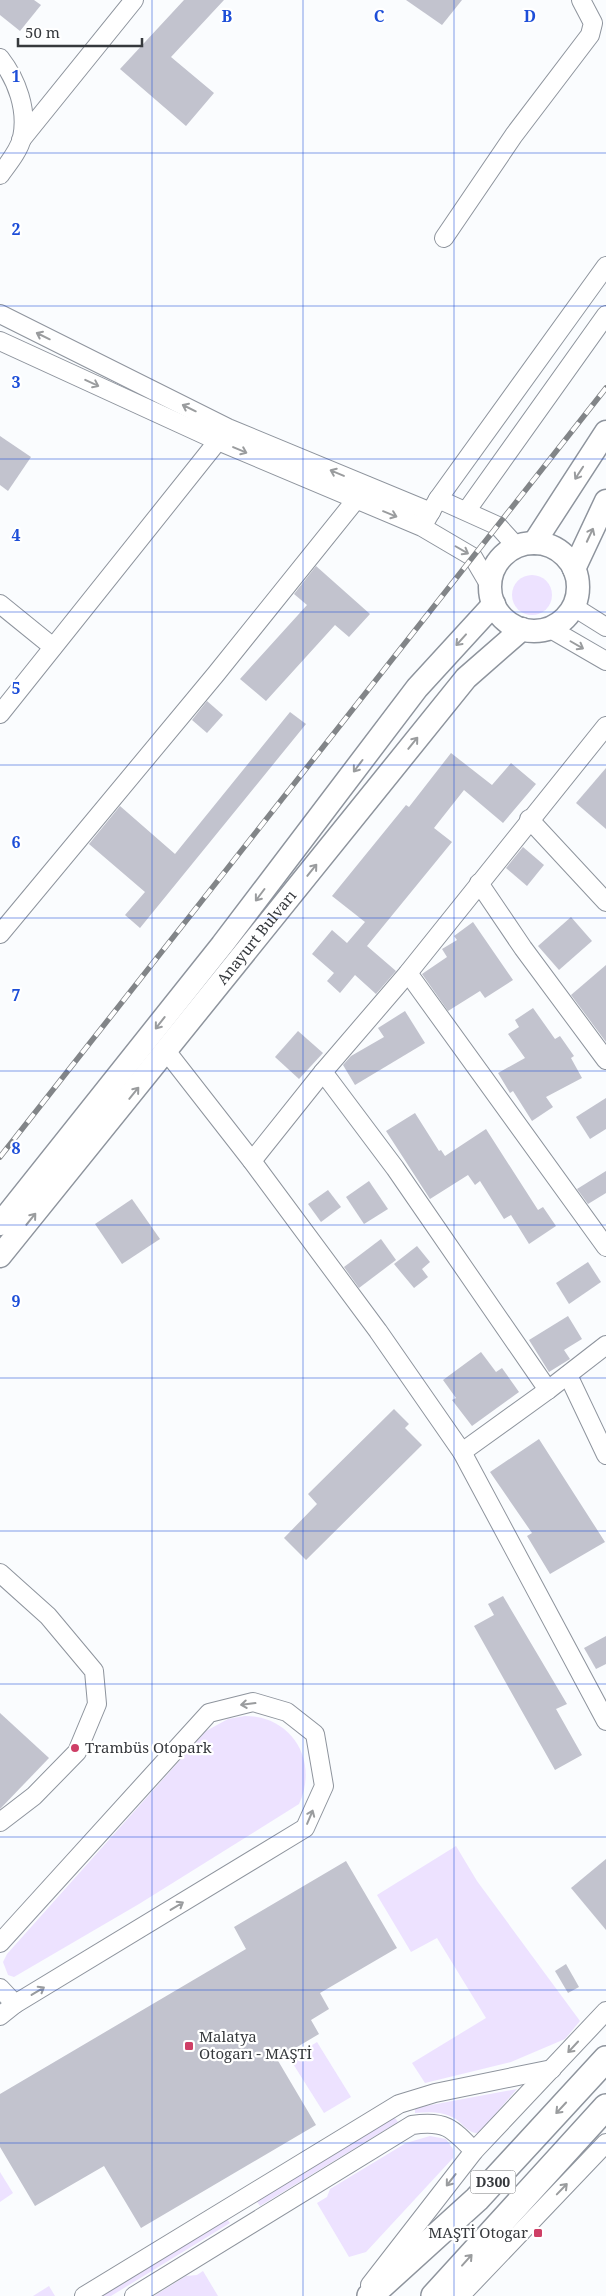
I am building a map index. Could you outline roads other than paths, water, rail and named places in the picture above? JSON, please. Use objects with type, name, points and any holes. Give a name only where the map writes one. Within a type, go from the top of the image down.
[{"type":"highway","name":"D300","points":[[370,2296],[477,2199],[606,2059]]},
{"type":"highway","name":"D300","points":[[434,2296],[606,2107]]},
{"type":"main road","points":[[525,545],[551,547],[559,551],[574,569],[578,581],[578,594],[574,607],[566,618],[549,628],[530,631],[506,621],[492,595],[496,565],[502,558],[525,545],[606,432]]},
{"type":"main road","points":[[574,569],[606,501]]},
{"type":"main road","name":"Anayurt Bulvarı","points":[[0,1224],[222,945],[417,688],[492,595]]},
{"type":"main road","name":"Anayurt Bulvarı","points":[[0,1256],[167,1052],[466,678],[522,629]]},
{"type":"street","points":[[0,176],[22,140],[134,0]]},
{"type":"street","points":[[444,238],[514,135],[590,35],[599,20],[581,0]]},
{"type":"street","points":[[0,58],[13,75],[22,107],[22,140]]},
{"type":"street","points":[[431,513],[606,266]]},
{"type":"street","points":[[0,314],[223,434],[356,500],[431,513],[467,510],[498,526],[525,545]]},
{"type":"street","points":[[467,510],[606,316]]},
{"type":"street","points":[[0,341],[223,434],[367,486],[431,513],[473,557],[492,595]]},
{"type":"street","points":[[0,714],[223,434]]},
{"type":"street","points":[[0,934],[216,674],[367,486]]},
{"type":"street","points":[[0,604],[53,647]]},
{"type":"street","points":[[574,607],[606,626]]},
{"type":"street","points":[[549,628],[606,661]]},
{"type":"street","points":[[252,1161],[323,1072],[408,973],[529,819],[606,726]]},
{"type":"street","points":[[529,819],[606,902]]},
{"type":"street","points":[[479,883],[523,948],[606,1060]]},
{"type":"street","points":[[408,973],[606,1247]]},
{"type":"street","points":[[167,1052],[252,1161],[378,1332],[462,1452],[606,1720]]},
{"type":"street","points":[[323,1072],[395,1168],[548,1390]]},
{"type":"street","points":[[462,1452],[548,1390],[606,1345]]},
{"type":"street","points":[[568,1375],[606,1455]]},
{"type":"street","points":[[0,1573],[48,1616],[94,1671],[97,1704],[77,1752],[34,1796],[0,1822]]},
{"type":"street","points":[[0,1943],[209,1713],[253,1702],[287,1712],[315,1734],[324,1786],[305,1828],[15,2004],[0,2016]]},
{"type":"street","points":[[0,1988],[15,2004]]},
{"type":"street","points":[[361,2296],[474,2151],[606,2011]]},
{"type":"street","points":[[84,2296],[399,2104],[435,2093],[552,2068]]},
{"type":"street","points":[[399,2104],[412,2126]]},
{"type":"street","points":[[134,2296],[412,2126],[429,2123],[443,2125],[455,2131],[474,2151]]},
{"type":"street","points":[[460,2296],[606,2143]]},
{"type":"railway","points":[[0,1157],[606,388]]},
{"type":"place","name":"Trambüs Otopark","points":[[75,1748]]},
{"type":"place","name":"Malatya Otogarı - MAŞTİ","points":[[189,2046]]},
{"type":"place","name":"MAŞTİ Otogar","points":[[538,2233]]}]
